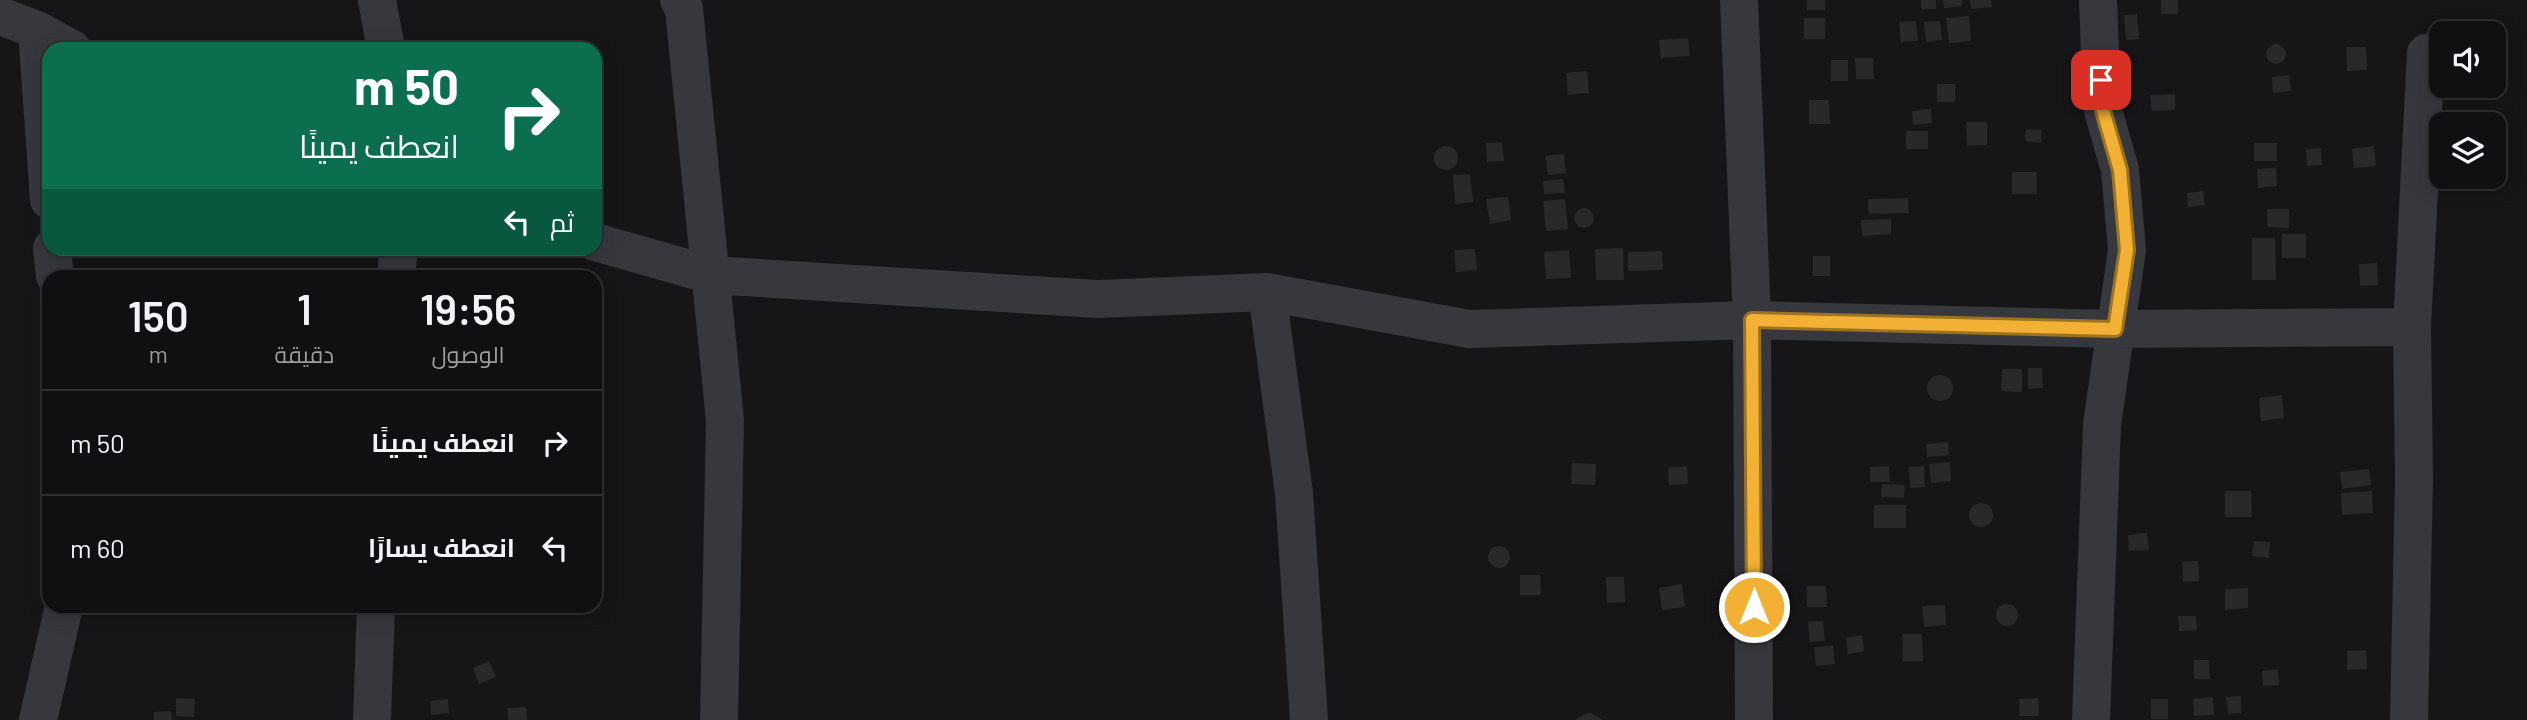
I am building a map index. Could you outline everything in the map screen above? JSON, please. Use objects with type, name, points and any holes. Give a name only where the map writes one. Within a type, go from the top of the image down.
[{"type":"street","points":[[377,0],[385,42]]},
{"type":"street","points":[[679,0],[684,9],[725,420],[719,720]]},
{"type":"street","points":[[1739,0],[1752,320],[1754,720]]},
{"type":"street","points":[[2091,720],[2102,425],[2127,250],[2120,170],[2102,107],[2098,0]]},
{"type":"street","points":[[0,16],[59,42]]},
{"type":"street","points":[[37,30],[42,101]]},
{"type":"street","points":[[2409,720],[2414,479],[2412,327],[2426,53]]},
{"type":"street","points":[[602,244],[711,275],[1098,299],[1267,292],[1469,329],[1752,320],[2115,329],[2412,327]]},
{"type":"street","points":[[1267,292],[1294,493],[1308,720]]},
{"type":"street","points":[[38,720],[62,613]]},
{"type":"street","points":[[372,720],[376,613]]},
{"type":"building","points":[[1807,0],[1825,0],[1825,10],[1807,10]]},
{"type":"building","points":[[1921,0],[1936,0],[1936,9],[1921,9]]},
{"type":"building","points":[[1943,0],[1962,0],[1962,6],[1944,8]]},
{"type":"building","points":[[1970,0],[1991,0],[1992,7],[1971,9]]},
{"type":"building","points":[[2161,0],[2178,0],[2178,14],[2161,14]]},
{"type":"building","points":[[2137,14],[2139,39],[2126,40],[2124,15]]},
{"type":"building","points":[[1969,16],[1971,41],[1949,43],[1946,18]]},
{"type":"building","points":[[1804,18],[1825,18],[1825,39],[1804,39]]},
{"type":"building","points":[[1916,21],[1918,41],[1901,42],[1899,22]]},
{"type":"building","points":[[1940,21],[1942,40],[1926,42],[1924,22]]},
{"type":"building","points":[[1688,38],[1690,56],[1661,58],[1659,40]]},
{"type":"building","points":[[2276,44],[2283,47],[2286,54],[2283,61],[2276,64],[2269,61],[2266,54],[2269,47]]},
{"type":"building","points":[[2346,47],[2366,47],[2367,70],[2347,71]]},
{"type":"building","points":[[1855,58],[1873,58],[1874,79],[1856,79]]},
{"type":"building","points":[[1831,60],[1848,60],[1848,81],[1831,81]]},
{"type":"building","points":[[1587,71],[1589,93],[1568,95],[1566,73]]},
{"type":"building","points":[[2289,75],[2291,91],[2273,93],[2272,77]]},
{"type":"building","points":[[1937,84],[1955,84],[1955,102],[1937,102]]},
{"type":"building","points":[[2175,94],[2175,110],[2152,111],[2150,95]]},
{"type":"building","points":[[1809,100],[1829,100],[1830,124],[1809,124]]},
{"type":"building","points":[[1931,109],[1932,123],[1913,125],[1912,111]]},
{"type":"building","points":[[1966,122],[1987,122],[1987,145],[1967,146]]},
{"type":"building","points":[[2026,129],[2042,130],[2041,143],[2025,141]]},
{"type":"building","points":[[1906,131],[1928,131],[1928,149],[1906,149]]},
{"type":"building","points":[[1502,142],[1504,161],[1487,162],[1486,143]]},
{"type":"building","points":[[2254,143],[2277,143],[2277,161],[2254,161]]},
{"type":"building","points":[[1446,146],[1457,153],[1458,158],[1451,169],[1446,170],[1435,163],[1434,158],[1441,147]]},
{"type":"building","points":[[2374,146],[2376,166],[2354,168],[2352,149]]},
{"type":"building","points":[[2321,148],[2322,165],[2307,166],[2306,149]]},
{"type":"building","points":[[1564,154],[1566,173],[1548,175],[1545,156]]},
{"type":"building","points":[[2276,168],[2277,186],[2258,188],[2257,169]]},
{"type":"building","points":[[2012,172],[2037,172],[2037,194],[2012,194]]},
{"type":"building","points":[[1470,174],[1473,202],[1455,204],[1453,175]]},
{"type":"building","points":[[1563,179],[1565,193],[1544,194],[1543,181]]},
{"type":"building","points":[[2203,191],[2205,205],[2188,207],[2187,193]]},
{"type":"building","points":[[1508,197],[1511,220],[1490,224],[1486,199]]},
{"type":"building","points":[[1908,198],[1909,213],[1869,214],[1868,199]]},
{"type":"building","points":[[1565,199],[1568,229],[1546,231],[1543,201]]},
{"type":"building","points":[[1584,208],[1591,211],[1594,218],[1591,225],[1584,228],[1577,225],[1574,218],[1577,211]]},
{"type":"building","points":[[2267,209],[2289,209],[2289,228],[2267,227]]},
{"type":"building","points":[[1891,219],[1891,234],[1862,236],[1861,220]]},
{"type":"building","points":[[2282,234],[2306,234],[2306,258],[2282,258]]},
{"type":"building","points":[[2252,238],[2275,238],[2276,280],[2252,280]]},
{"type":"building","points":[[1623,248],[1624,280],[1596,280],[1595,249]]},
{"type":"building","points":[[1475,249],[1477,270],[1456,272],[1454,250]]},
{"type":"building","points":[[1569,250],[1571,278],[1546,279],[1544,252]]},
{"type":"building","points":[[1662,251],[1663,270],[1628,271],[1628,252]]},
{"type":"building","points":[[1813,256],[1830,256],[1830,276],[1813,276]]},
{"type":"building","points":[[2377,263],[2378,285],[2360,286],[2359,264]]},
{"type":"building","points":[[2028,368],[2042,368],[2043,388],[2028,389]]},
{"type":"building","points":[[2002,369],[2022,369],[2022,392],[2001,391]]},
{"type":"building","points":[[1940,375],[1949,379],[1953,388],[1949,397],[1940,401],[1931,397],[1927,388],[1931,379]]},
{"type":"building","points":[[2282,395],[2284,418],[2261,421],[2259,398]]},
{"type":"building","points":[[1948,442],[1949,455],[1927,457],[1926,444]]},
{"type":"building","points":[[1950,462],[1951,481],[1931,483],[1929,464]]},
{"type":"building","points":[[1572,463],[1596,464],[1595,485],[1571,484]]},
{"type":"building","points":[[1687,466],[1688,484],[1669,485],[1668,468]]},
{"type":"building","points":[[1889,466],[1890,482],[1870,482],[1870,467]]},
{"type":"building","points":[[1924,466],[1925,487],[1910,488],[1909,467]]},
{"type":"building","points":[[2369,469],[2371,485],[2342,489],[2340,472]]},
{"type":"building","points":[[1882,484],[1905,485],[1904,498],[1881,497]]},
{"type":"building","points":[[2225,491],[2251,491],[2252,517],[2225,517]]},
{"type":"building","points":[[2372,491],[2373,513],[2342,515],[2341,493]]},
{"type":"building","points":[[1981,503],[1990,506],[1993,515],[1990,524],[1981,527],[1972,524],[1969,515],[1972,506]]},
{"type":"building","points":[[1874,505],[1906,505],[1906,528],[1874,528]]},
{"type":"building","points":[[2147,533],[2149,550],[2129,551],[2128,535]]},
{"type":"building","points":[[2254,541],[2270,542],[2269,558],[2252,556]]},
{"type":"building","points":[[1499,546],[1507,549],[1510,557],[1507,565],[1499,568],[1491,565],[1488,557],[1491,549]]},
{"type":"building","points":[[2198,561],[2199,581],[2183,582],[2182,562]]},
{"type":"building","points":[[1520,575],[1540,575],[1541,595],[1520,595]]},
{"type":"building","points":[[1606,577],[1624,577],[1625,602],[1607,603]]},
{"type":"building","points":[[1682,584],[1685,607],[1662,610],[1659,588]]},
{"type":"building","points":[[1807,586],[1826,586],[1827,607],[1807,607]]},
{"type":"building","points":[[2248,588],[2248,608],[2225,610],[2225,589]]},
{"type":"building","points":[[2003,604],[2011,604],[2018,611],[2018,619],[2011,626],[2003,626],[1996,619],[1996,611]]},
{"type":"building","points":[[1945,605],[1946,625],[1924,627],[1922,606]]},
{"type":"building","points":[[2178,616],[2196,616],[2197,630],[2179,631]]},
{"type":"building","points":[[1823,621],[1825,641],[1810,642],[1808,622]]},
{"type":"building","points":[[1902,634],[1922,634],[1923,661],[1903,662]]},
{"type":"building","points":[[1862,635],[1864,651],[1848,654],[1846,638]]},
{"type":"building","points":[[1833,646],[1835,664],[1816,666],[1814,647]]},
{"type":"building","points":[[2366,650],[2367,669],[2347,670],[2347,651]]},
{"type":"building","points":[[2194,660],[2209,660],[2210,679],[2194,679]]},
{"type":"building","points":[[489,661],[496,677],[479,684],[473,668]]},
{"type":"building","points":[[2278,669],[2279,685],[2263,686],[2262,671]]},
{"type":"building","points":[[2241,696],[2241,713],[2228,714],[2226,697]]},
{"type":"building","points":[[2213,697],[2214,715],[2194,716],[2193,699]]},
{"type":"building","points":[[176,698],[195,699],[194,717],[176,716]]},
{"type":"building","points":[[2038,698],[2039,716],[2019,716],[2019,699]]},
{"type":"building","points":[[448,699],[449,713],[431,715],[430,701]]},
{"type":"building","points":[[2151,699],[2168,699],[2168,719],[2151,719]]},
{"type":"building","points":[[526,707],[527,720],[508,720],[507,708]]},
{"type":"building","points":[[171,711],[172,720],[154,720],[154,712]]},
{"type":"building","points":[[1591,713],[1603,720],[1575,720],[1585,714]]},
{"type":"route","points":[[1754,607],[1752,320],[2115,329],[2127,250],[2120,170],[2102,107],[2101,80]]}]
